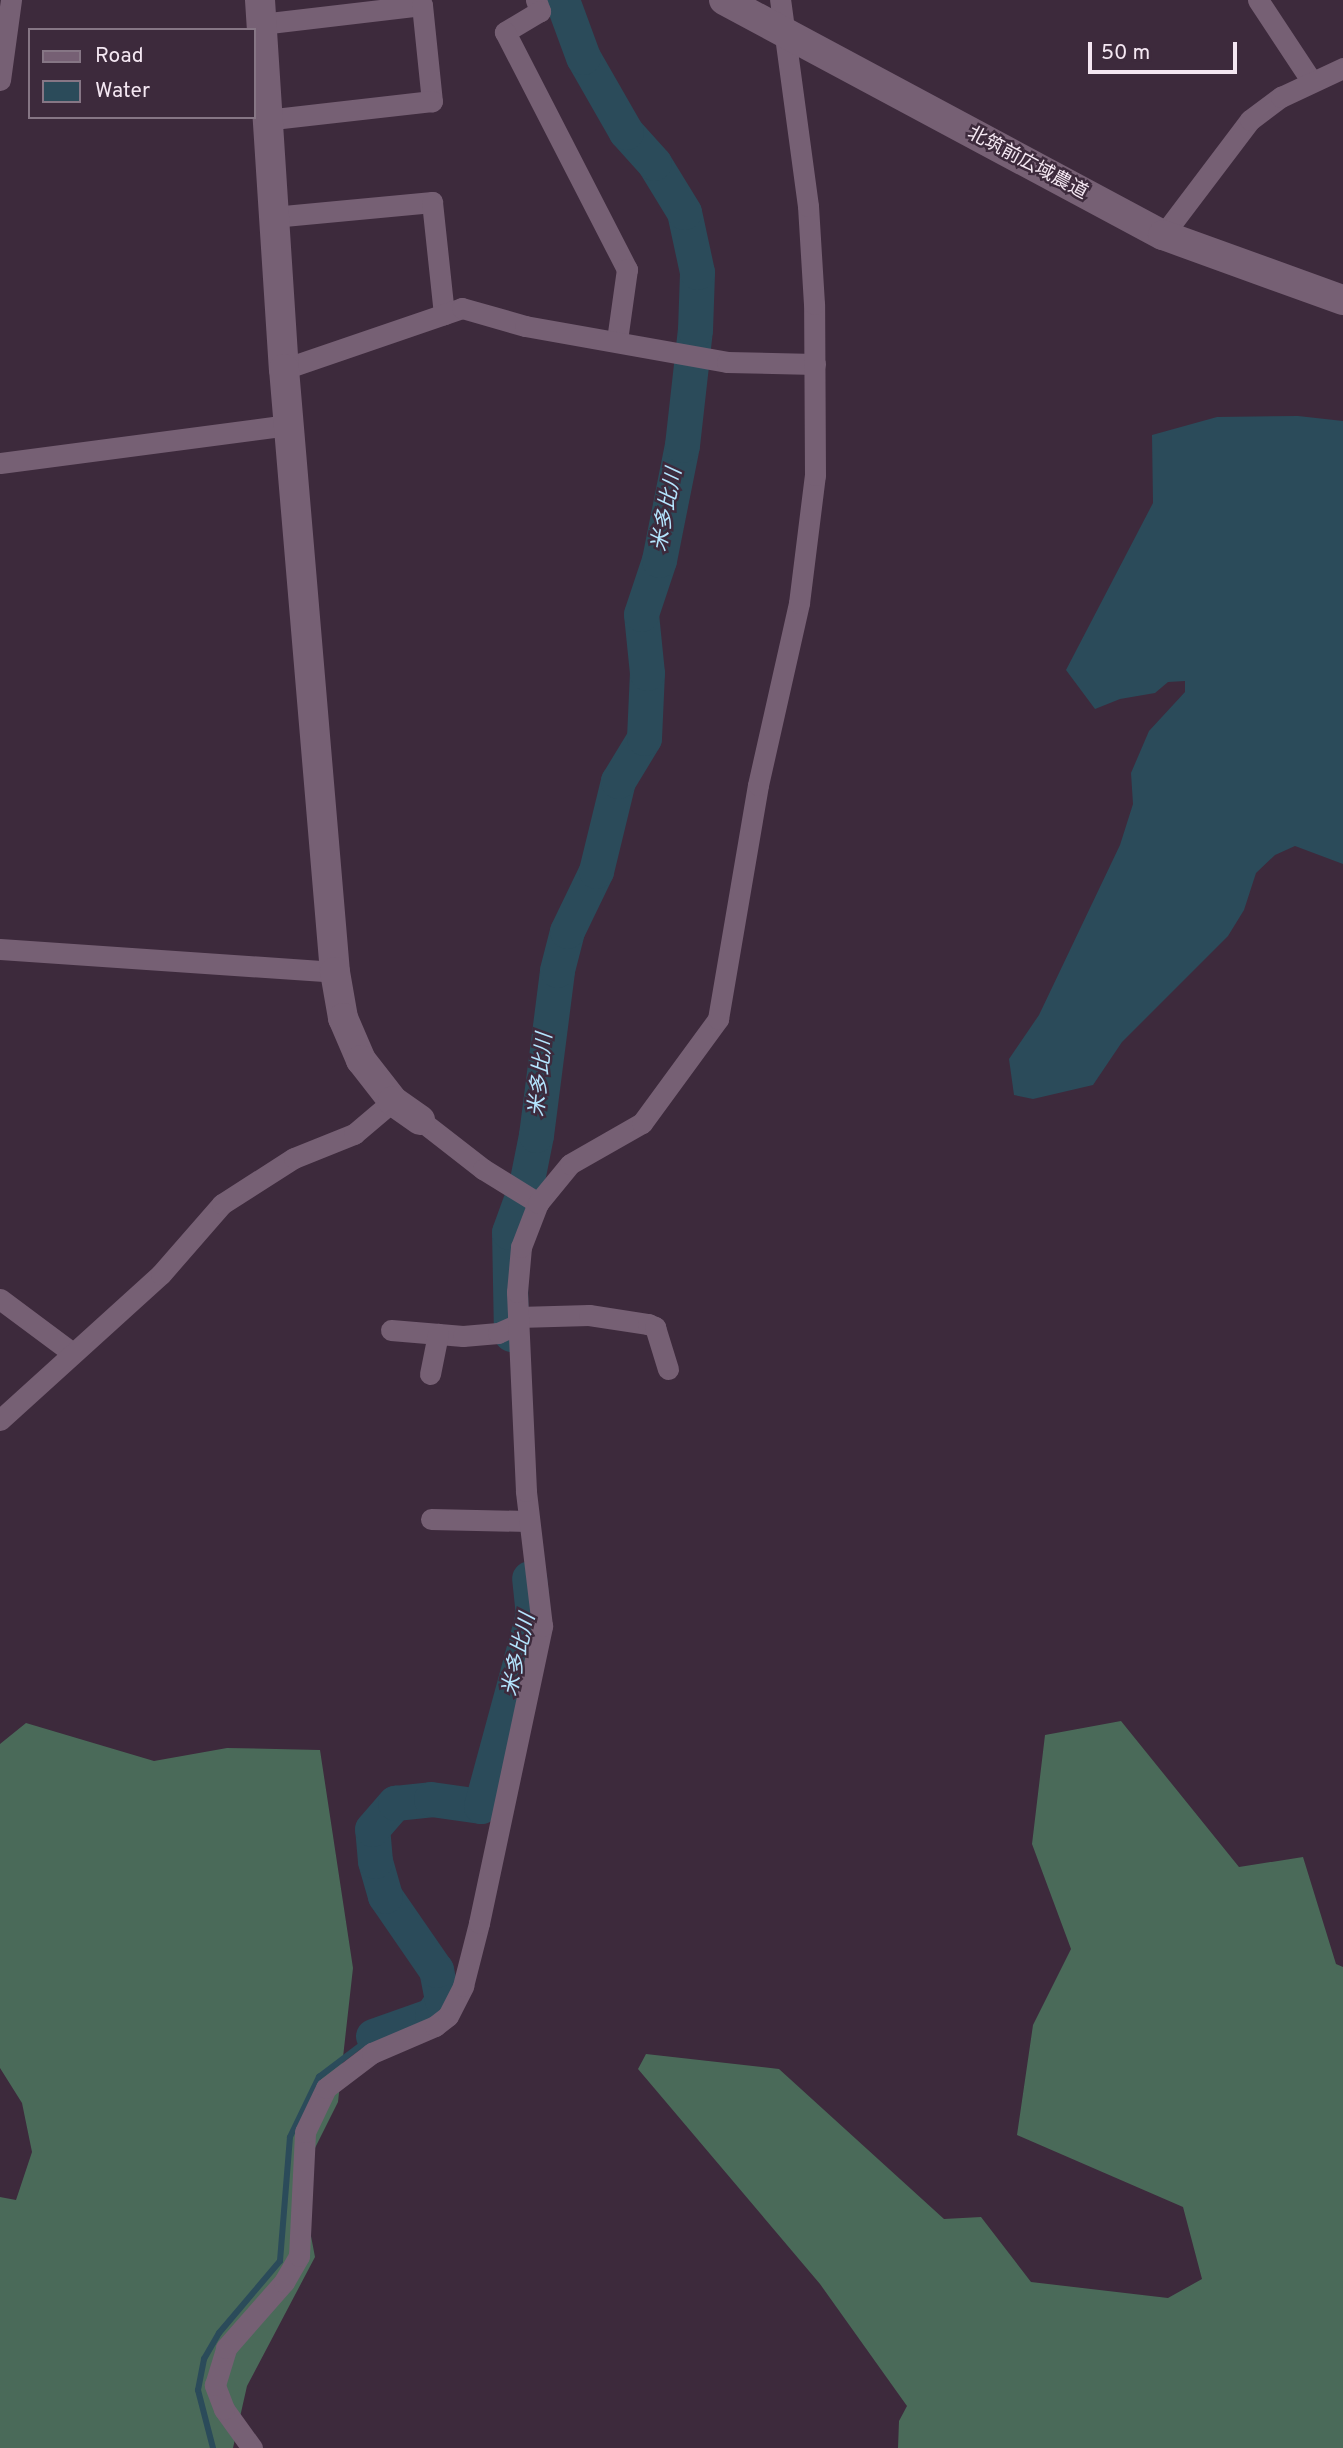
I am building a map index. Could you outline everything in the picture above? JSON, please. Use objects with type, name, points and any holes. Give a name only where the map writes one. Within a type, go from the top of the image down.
[{"type":"street","points":[[0,80],[11,0]]},
{"type":"street","points":[[536,0],[540,11],[505,32],[627,269],[617,340]]},
{"type":"street","name":"北筑前広域農道","points":[[724,0],[1163,235],[1343,300]]},
{"type":"street","points":[[252,2448],[224,2409],[215,2385],[226,2348],[284,2282],[299,2256],[305,2132],[326,2088],[372,2053],[435,2026],[454,2007],[463,1986],[542,1626],[528,1521],[518,1321],[521,1247],[538,1203],[570,1164],[642,1124],[718,1019],[758,785],[799,603],[815,475],[815,364],[808,206],[780,0]]},
{"type":"street","points":[[1258,0],[1312,82]]},
{"type":"street","points":[[266,120],[432,102],[422,5],[260,12],[266,120],[284,369],[335,972],[343,1018],[357,1050],[393,1101],[483,1169],[538,1203]]},
{"type":"street","points":[[1163,235],[1250,120],[1281,97],[1343,68]]},
{"type":"street","points":[[274,216],[432,202],[444,314]]},
{"type":"street","points":[[284,369],[462,308],[525,326],[617,340],[727,362],[815,364]]},
{"type":"street","points":[[0,463],[289,425]]},
{"type":"street","points":[[0,949],[335,972]]},
{"type":"street","points":[[0,1420],[71,1352],[161,1274],[222,1204],[294,1158],[354,1134],[393,1101]]},
{"type":"street","points":[[0,1299],[71,1352]]},
{"type":"street","points":[[391,1330],[438,1334],[498,1333],[518,1321],[589,1315],[655,1326],[668,1369]]},
{"type":"street","points":[[430,1374],[438,1334]]},
{"type":"street","points":[[431,1520],[528,1521]]},
{"type":"green space","points":[[1121,1721],[1239,1867],[1303,1857],[1336,1964],[1343,1967],[1343,2448],[898,2448],[899,2421],[907,2406],[820,2284],[638,2069],[646,2054],[779,2069],[944,2219],[981,2217],[1031,2282],[1168,2298],[1202,2279],[1183,2207],[1017,2135],[1033,2025],[1071,1949],[1032,1844],[1045,1735]]},
{"type":"green space","points":[[26,1723],[154,1761],[227,1748],[320,1750],[353,1968],[338,2102],[300,2178],[315,2257],[247,2386],[233,2448],[0,2448],[0,2197],[16,2200],[32,2152],[22,2103],[0,2068],[0,1744]]},
{"type":"water","points":[[1298,416],[1343,421],[1343,864],[1295,846],[1275,855],[1256,873],[1244,910],[1228,936],[1122,1042],[1093,1085],[1033,1099],[1014,1095],[1009,1059],[1039,1015],[1120,845],[1133,804],[1131,773],[1149,731],[1185,692],[1185,681],[1168,682],[1155,693],[1120,699],[1095,709],[1066,670],[1153,503],[1152,435],[1217,417]]},
{"type":"waterway","name":"米多比川","points":[[511,1334],[509,1232],[526,1185],[536,1135],[557,970],[567,931],[596,871],[618,781],[644,738],[647,673],[641,614],[659,560],[682,445],[695,330],[697,272],[684,212],[654,163],[626,132],[583,57],[562,0]]},
{"type":"waterway","name":"米多比川","points":[[373,2036],[432,2015],[442,2000],[436,1970],[385,1896],[375,1861],[372,1829],[395,1803],[431,1799],[481,1806],[533,1615],[529,1578]]},
{"type":"waterway","points":[[213,2448],[198,2390],[204,2359],[219,2333],[280,2261],[290,2137],[319,2077],[373,2036]]}]
